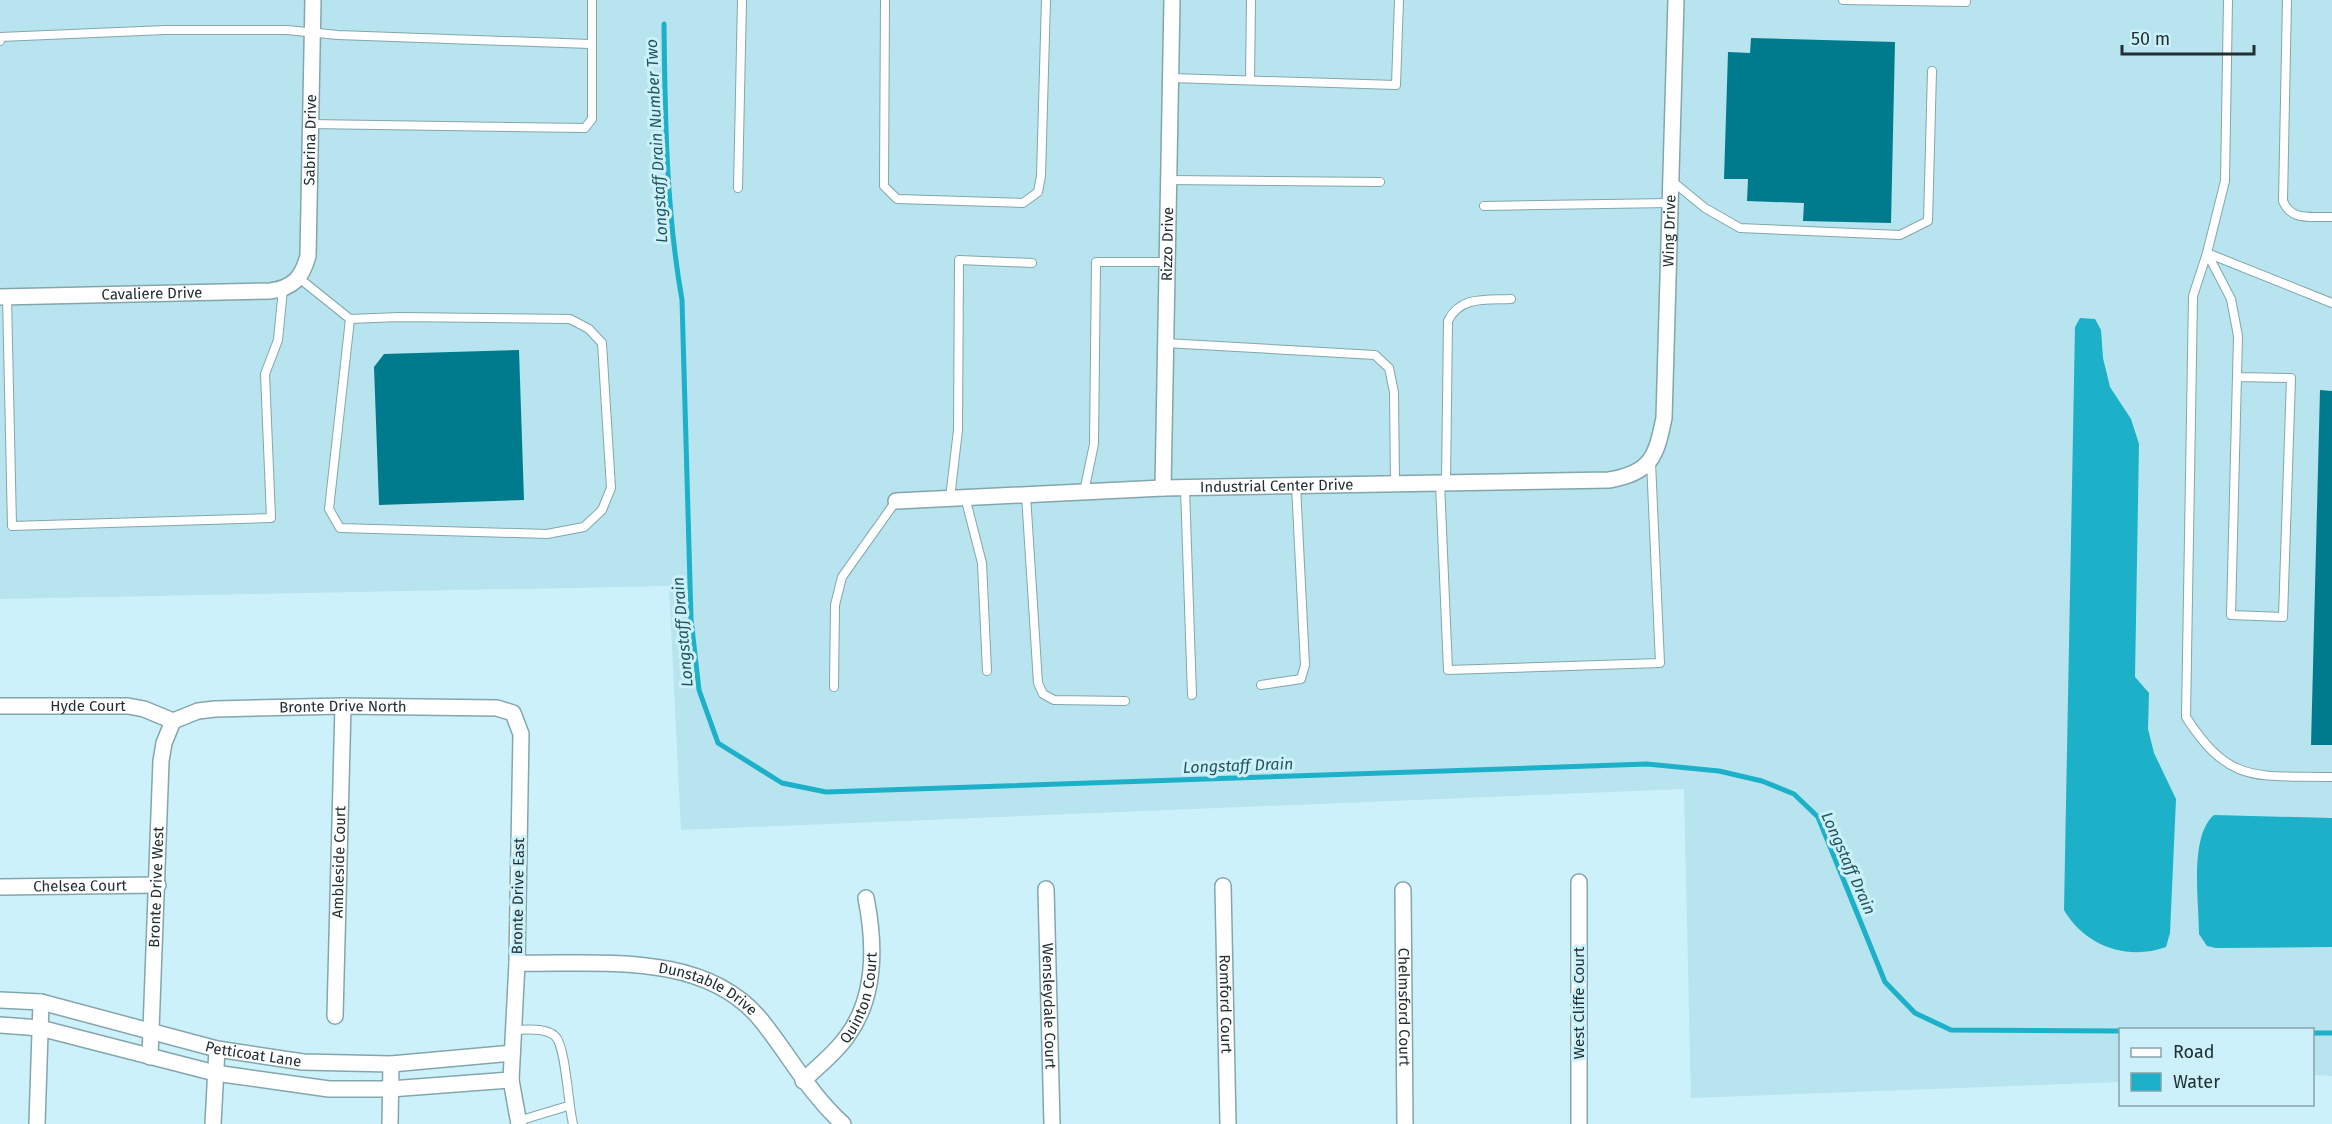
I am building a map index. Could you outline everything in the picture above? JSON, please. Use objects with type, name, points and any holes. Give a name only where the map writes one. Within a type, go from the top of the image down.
[{"type":"street","name":"Sabrina Drive","points":[[299,278],[308,256],[313,0]]},
{"type":"street","name":"Rizzo Drive","points":[[1163,488],[1172,0]]},
{"type":"street","name":"Wing Drive","points":[[1651,460],[1664,418],[1676,0]]},
{"type":"street","points":[[283,289],[299,278]]},
{"type":"street","name":"Cavaliere Drive","points":[[4,297],[283,289]]},
{"type":"street","name":"Industrial Center Drive","points":[[896,501],[1163,488],[1609,480],[1629,477],[1651,460]]},
{"type":"street","name":"Hyde Court","points":[[0,706],[128,706],[144,709],[173,721]]},
{"type":"street","name":"Bronte Drive North","points":[[173,721],[198,711],[215,709],[343,706],[497,708],[513,713]]},
{"type":"street","name":"Ambleside Court","points":[[335,1016],[343,706]]},
{"type":"street","name":"Bronte Drive East","points":[[513,713],[521,734],[517,963],[511,1080],[519,1122]]},
{"type":"street","name":"Bronte Drive West","points":[[150,1058],[161,761],[164,743],[173,721]]},
{"type":"street","name":"West Cliffe Court","points":[[1579,882],[1579,1124]]},
{"type":"street","name":"Chelsea Court","points":[[0,887],[158,885]]},
{"type":"street","name":"Romford Court","points":[[1223,886],[1228,1124]]},
{"type":"street","name":"Wensleydale Court","points":[[1046,889],[1052,1124]]},
{"type":"street","name":"Chelmsford Court","points":[[1403,890],[1405,1124]]},
{"type":"street","name":"Quinton Court","points":[[802,1081],[848,1036],[861,1011],[869,983],[872,940],[866,898]]},
{"type":"street","name":"Dunstable Drive","points":[[517,963],[642,966],[688,973],[716,983],[740,1000],[760,1019],[802,1081],[824,1107],[843,1124]]},
{"type":"street","name":"Petticoat Lane","points":[[0,1000],[41,1002],[217,1049],[303,1062],[391,1064],[512,1053]]},
{"type":"street","points":[[37,1124],[41,1002]]},
{"type":"street","name":"Petticoat Lane","points":[[0,1025],[40,1028],[215,1073],[329,1089],[390,1089],[511,1080]]},
{"type":"street","points":[[213,1124],[217,1049]]},
{"type":"street","points":[[390,1124],[391,1064]]},
{"type":"lane","points":[[310,124],[585,128],[592,119],[590,44],[592,0]]},
{"type":"lane","points":[[738,189],[742,0]]},
{"type":"lane","points":[[885,0],[884,186],[897,199],[1023,203],[1038,192],[1041,176],[1046,0]]},
{"type":"lane","points":[[1250,80],[1251,0]]},
{"type":"lane","points":[[1171,78],[1396,85],[1399,0]]},
{"type":"lane","points":[[1844,0],[1966,2]]},
{"type":"lane","points":[[2228,0],[2225,181],[2207,254],[2193,296],[2186,717],[2204,744],[2223,762],[2252,775],[2332,777]]},
{"type":"lane","points":[[2287,0],[2283,201],[2287,211],[2296,216],[2332,217]]},
{"type":"lane","points":[[0,41],[0,37],[165,30],[287,30],[312,33],[590,44]]},
{"type":"lane","points":[[1671,180],[1705,208],[1740,228],[1900,235],[1928,221],[1932,71]]},
{"type":"lane","points":[[1168,180],[1380,182]]},
{"type":"lane","points":[[1484,206],[1670,203]]},
{"type":"lane","points":[[2207,254],[2332,303]]},
{"type":"lane","points":[[2207,254],[2231,299],[2238,336],[2231,615],[2283,617],[2291,378],[2238,377]]},
{"type":"lane","points":[[987,671],[982,563],[958,498],[959,260],[1032,263]]},
{"type":"lane","points":[[1084,492],[1094,444],[1096,262],[1167,262]]},
{"type":"lane","points":[[299,278],[350,319],[399,317],[570,319],[589,329],[602,343],[611,488],[602,510],[584,527],[547,534],[340,528],[329,509],[350,319]]},
{"type":"lane","points":[[4,297],[12,526],[271,518],[265,374],[278,340],[283,289]]},
{"type":"lane","points":[[1511,299],[1475,300],[1461,303],[1454,309],[1448,321],[1443,483],[1448,670],[1660,663],[1651,460]]},
{"type":"lane","points":[[1165,343],[1375,355],[1389,368],[1394,392],[1395,484]]},
{"type":"lane","points":[[1261,685],[1301,679],[1305,665],[1296,485]]},
{"type":"lane","points":[[1185,488],[1192,695]]},
{"type":"lane","points":[[1026,495],[1038,683],[1043,694],[1054,700],[1125,701]]},
{"type":"lane","points":[[834,687],[835,605],[842,577],[896,501]]},
{"type":"lane","points":[[513,1030],[539,1030],[555,1035],[563,1048],[568,1106],[573,1124]]},
{"type":"lane","points":[[519,1122],[568,1106]]},
{"type":"shaded area","points":[[0,0],[2332,0],[2332,1076],[2314,1075],[2314,1028],[2119,1028],[2119,1082],[1691,1098],[1684,789],[681,830],[669,586],[0,599]]},
{"type":"water","points":[[2080,318],[2095,319],[2101,330],[2103,358],[2110,387],[2131,419],[2139,444],[2135,677],[2149,693],[2148,729],[2154,753],[2176,799],[2170,933],[2166,947],[2151,951],[2122,951],[2095,941],[2083,933],[2064,910],[2075,327]]},
{"type":"water","points":[[2214,815],[2332,818],[2332,947],[2216,948],[2207,946],[2199,934],[2197,871],[2201,838],[2206,825]]},
{"type":"building","points":[[1751,38],[1895,42],[1891,223],[1803,221],[1804,203],[1747,201],[1748,179],[1724,179],[1728,52],[1750,53]]},
{"type":"building","points":[[519,350],[524,500],[379,505],[374,367],[384,354]]},
{"type":"building","points":[[2320,390],[2332,391],[2332,745],[2311,745]]},
{"type":"waterway","name":"Longstaff Drain","points":[[664,24],[670,197],[682,300],[691,619],[699,690],[718,743],[782,783],[826,792],[1647,764],[1719,771],[1762,781],[1794,794],[1818,817],[1885,982],[1915,1013],[1951,1030],[2119,1031]]},
{"type":"waterway","name":"Longstaff Drain","points":[[2314,1033],[2332,1033]]},
{"type":"water label","name":"Longstaff Drain Number Two","points":[[656,141]]}]
